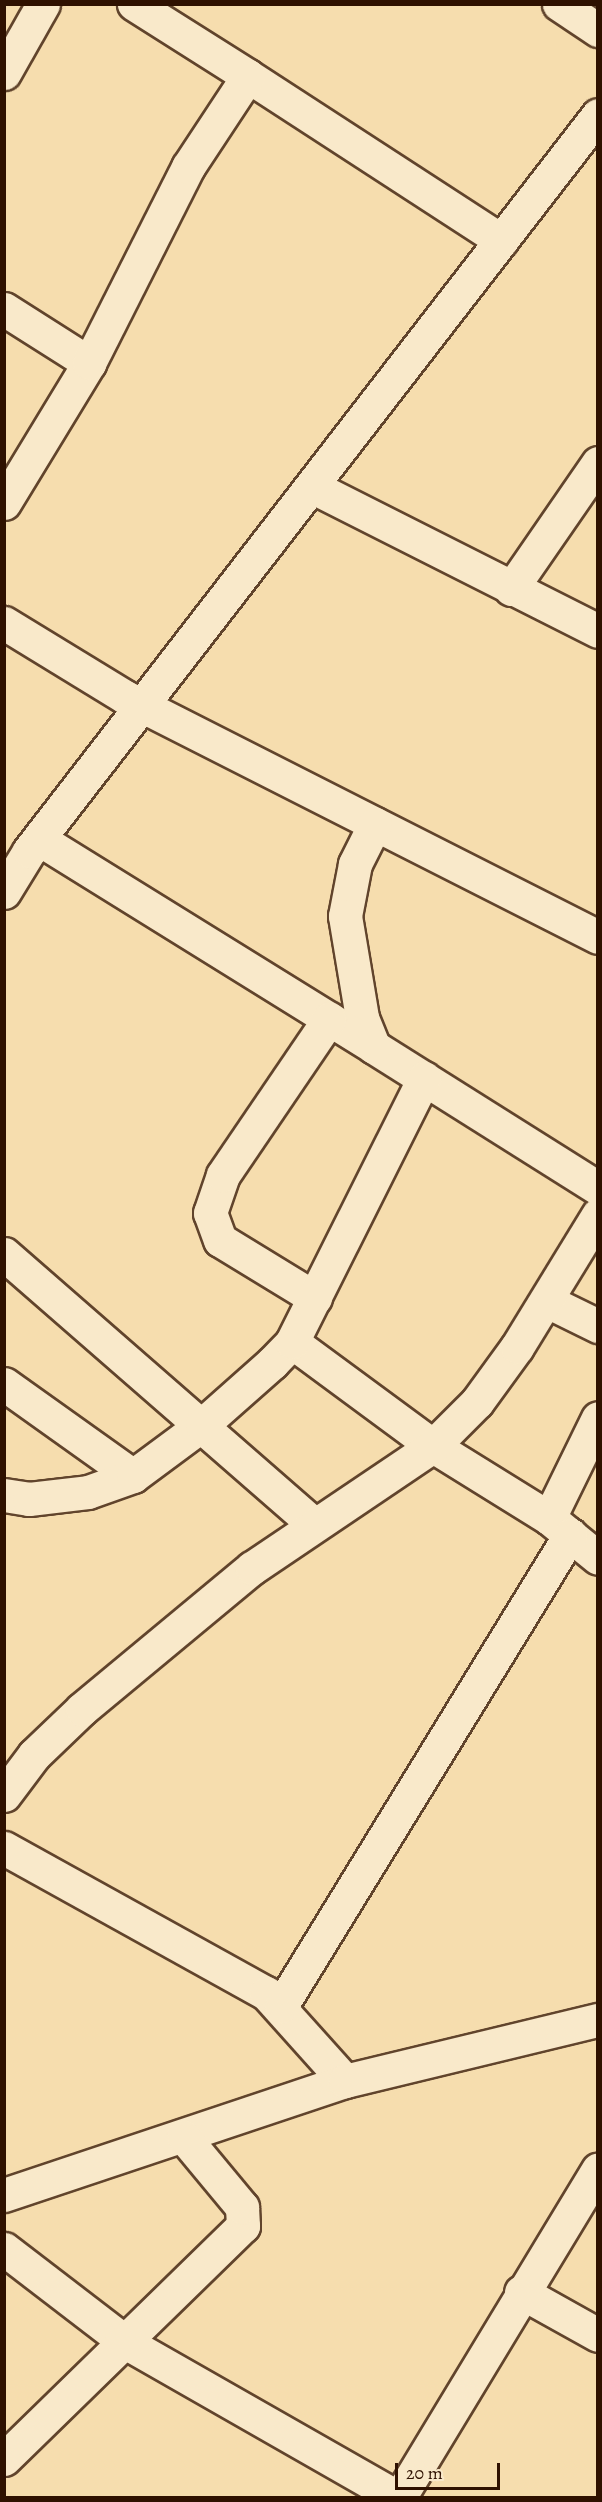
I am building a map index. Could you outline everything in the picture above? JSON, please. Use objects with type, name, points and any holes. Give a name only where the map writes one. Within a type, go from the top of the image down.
[{"type":"street","points":[[4,73],[43,4]]},
{"type":"street","points":[[134,4],[501,240]]},
{"type":"street","points":[[4,503],[89,363],[188,167],[248,76]]},
{"type":"street","points":[[4,892],[39,839],[144,707],[597,115]]},
{"type":"street","points":[[4,309],[89,363]]},
{"type":"street","points":[[511,589],[597,463]]},
{"type":"street","points":[[313,487],[597,631]]},
{"type":"street","points":[[4,623],[144,707],[597,937]]},
{"type":"street","points":[[374,1047],[362,1018],[345,916],[355,864],[375,824]]},
{"type":"street","points":[[39,839],[597,1188]]},
{"type":"street","points":[[315,1298],[220,1240],[210,1214],[224,1175],[329,1019]]},
{"type":"street","points":[[4,1495],[29,1499],[88,1492],[133,1476],[202,1425],[292,1342],[424,1078]]},
{"type":"street","points":[[4,1795],[34,1755],[82,1709],[252,1568],[314,1524],[433,1446],[477,1402],[547,1301],[597,1215]]},
{"type":"street","points":[[4,1254],[314,1524]]},
{"type":"street","points":[[547,1301],[597,1326]]},
{"type":"street","points":[[292,1342],[433,1446],[559,1527],[597,1558]]},
{"type":"street","points":[[4,1384],[133,1476]]},
{"type":"street","points":[[281,2006],[559,1527],[597,1418]]},
{"type":"street","points":[[4,1848],[266,1993],[281,2006],[345,2081]]},
{"type":"street","points":[[4,2195],[345,2081],[597,2020]]},
{"type":"street","points":[[4,2459],[243,2226],[246,2216],[183,2136]]},
{"type":"street","points":[[4,2249],[125,2342],[399,2497],[521,2292],[597,2170]]},
{"type":"street","points":[[521,2292],[597,2335]]}]
